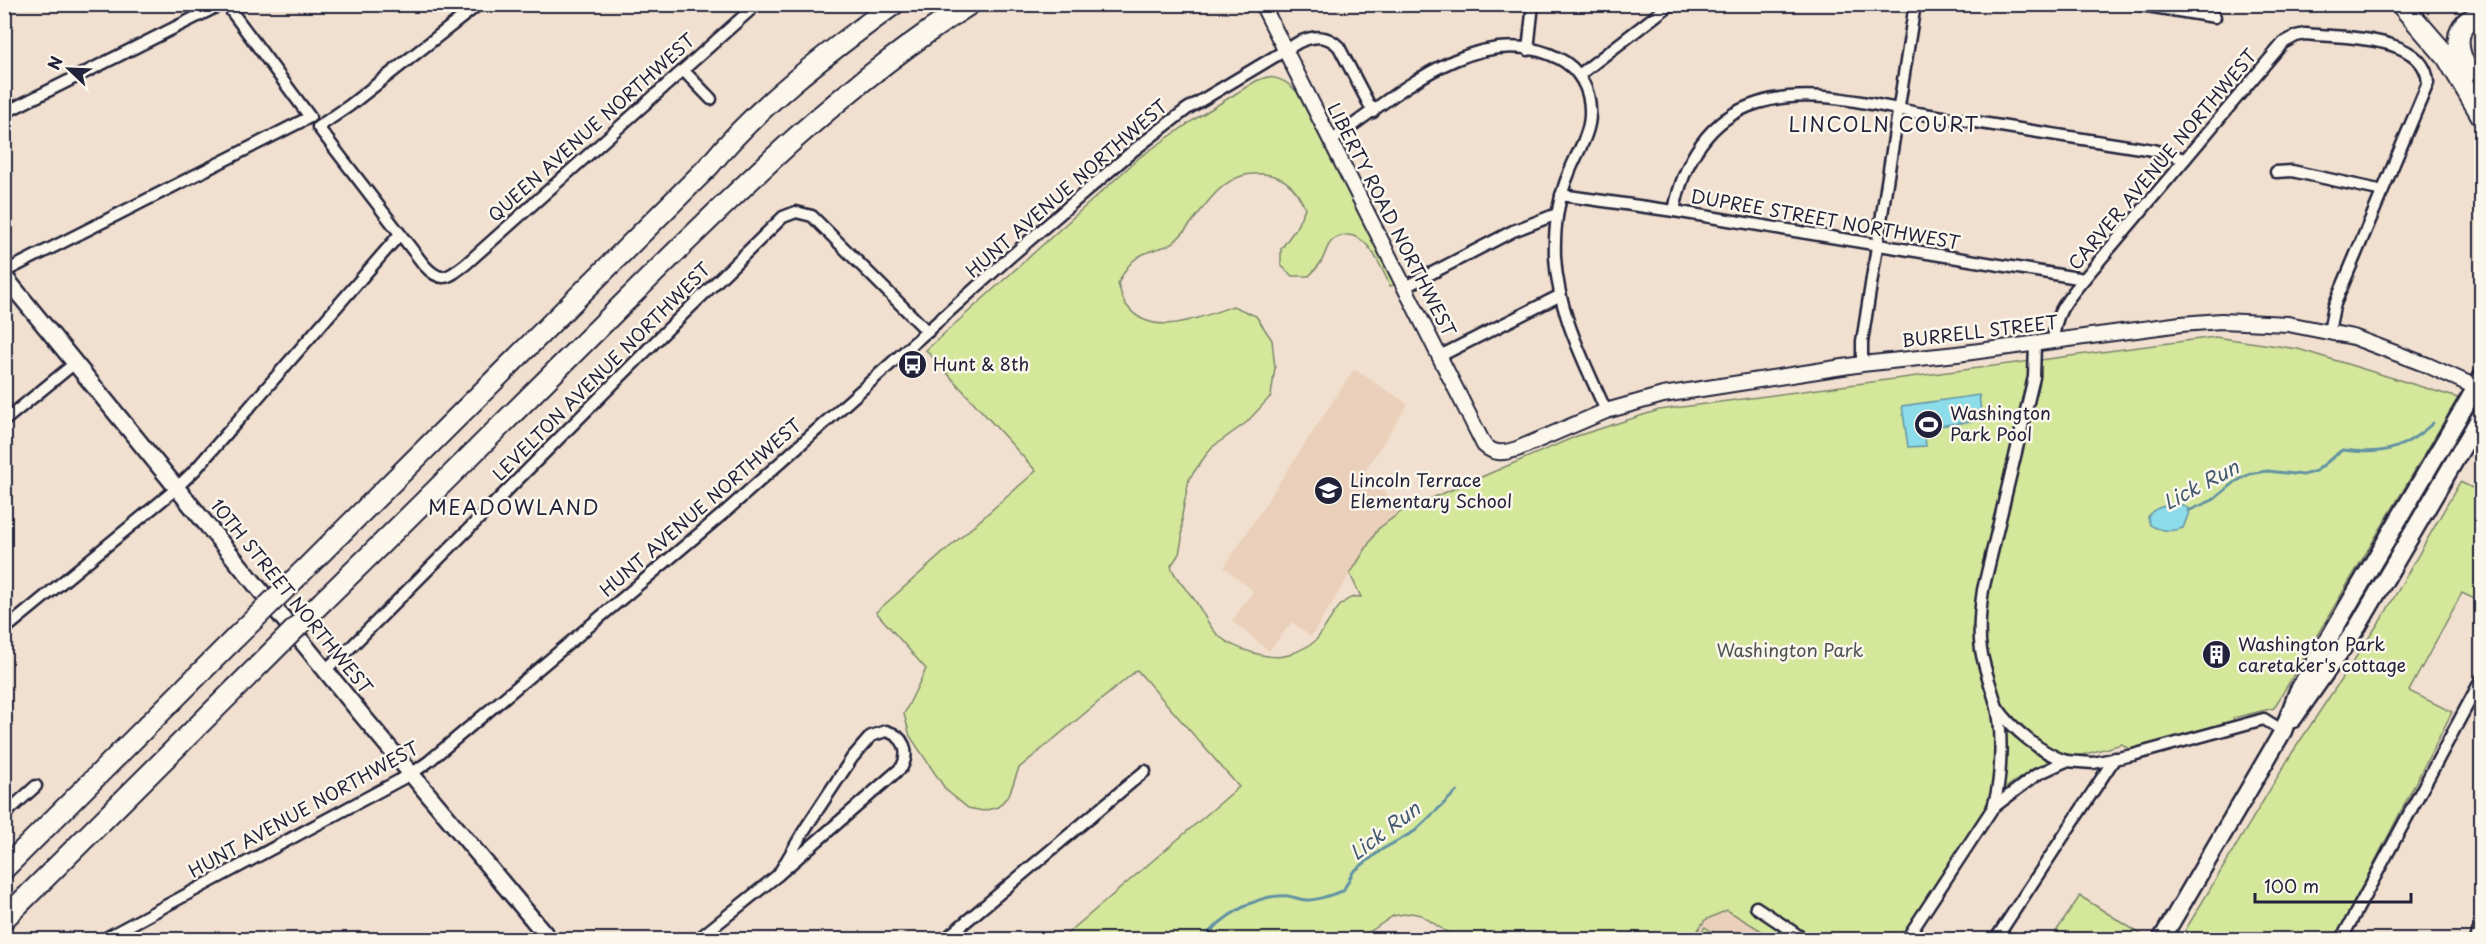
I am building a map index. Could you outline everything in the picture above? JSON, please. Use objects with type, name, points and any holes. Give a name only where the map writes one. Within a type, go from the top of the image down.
[{"type":"highway","points":[[4,869],[684,192],[730,140],[802,75],[894,4]]},
{"type":"highway","points":[[4,919],[683,243],[789,144],[886,62],[970,4]]},
{"type":"highway","points":[[2401,4],[2447,57],[2481,116]]},
{"type":"highway","points":[[2481,16],[2468,21],[2462,28],[2457,43],[2461,59],[2481,91]]},
{"type":"main road","name":"10TH STREET NORTHWEST","points":[[4,274],[411,774],[550,939]]},
{"type":"main road","points":[[2283,731],[2298,691],[2480,384]]},
{"type":"main road","points":[[2161,939],[2283,731],[2305,704],[2358,626],[2481,414]]},
{"type":"street","points":[[4,113],[222,4]]},
{"type":"street","points":[[4,274],[310,117],[232,12],[230,4]]},
{"type":"street","name":"QUEEN AVENUE NORTHWEST","points":[[479,4],[349,106],[318,127],[424,265],[436,276],[450,276],[477,254],[757,4]]},
{"type":"street","name":"LIBERTY ROAD NORTHWEST","points":[[1262,4],[1484,445],[1489,450]]},
{"type":"street","points":[[1528,50],[1533,4]]},
{"type":"street","points":[[1579,75],[1671,4]]},
{"type":"street","points":[[1862,364],[1862,342],[1915,4]]},
{"type":"street","points":[[2135,4],[2216,17]]},
{"type":"street","name":"CARVER AVENUE NORTHWEST","points":[[2053,342],[2056,318],[2084,279],[2283,43],[2296,36],[2305,34],[2392,44],[2404,48],[2422,65],[2427,76],[2424,90],[2383,191]]},
{"type":"street","name":"HUNT AVENUE NORTHWEST","points":[[102,939],[411,774],[725,512],[1019,250],[1134,150],[1186,109],[1309,38],[1319,37],[1334,41],[1342,52],[1373,112]]},
{"type":"street","points":[[1331,141],[1432,70],[1460,57],[1499,49],[1528,50],[1561,60],[1579,75],[1588,95],[1589,124],[1561,195],[1557,214],[1555,256],[1559,296],[1573,338],[1606,411]]},
{"type":"street","points":[[683,70],[711,99]]},
{"type":"street","points":[[1674,211],[1683,174],[1701,142],[1725,119],[1743,109],[1779,98],[1810,97],[1898,110],[2153,150],[2185,159]]},
{"type":"street","points":[[2276,172],[2292,171],[2383,191],[2334,306],[2329,332]]},
{"type":"street","name":"DUPREE STREET NORTHWEST","points":[[1561,195],[1674,211],[2084,279]]},
{"type":"street","name":"LEVELTON AVENUE NORTHWEST","points":[[326,669],[351,648],[748,250],[788,214],[804,213],[812,216],[928,332]]},
{"type":"street","points":[[1405,286],[1513,231],[1557,214]]},
{"type":"street","points":[[4,630],[177,488],[220,443],[400,234]]},
{"type":"street","points":[[1440,356],[1559,296]]},
{"type":"street","name":"BURRELL STREET","points":[[1489,450],[1501,453],[1517,450],[1606,411],[1671,393],[1862,364],[2221,321],[2288,324],[2353,337],[2480,384]]},
{"type":"street","points":[[1906,939],[1992,809],[1999,789],[2001,766],[1997,706],[1981,651],[1980,612],[1985,580],[2034,377],[2035,344]]},
{"type":"street","points":[[4,421],[75,363]]},
{"type":"street","points":[[2341,939],[2481,678]]},
{"type":"street","points":[[1997,706],[2004,717],[2020,731],[2047,752],[2066,761],[2093,763],[2264,719],[2283,731]]},
{"type":"street","points":[[697,939],[778,875],[902,767],[907,753],[899,737],[886,731],[879,732],[866,740],[833,785],[778,875]]},
{"type":"street","points":[[1995,939],[2115,758]]},
{"type":"street","points":[[1992,809],[2036,775],[2066,761]]},
{"type":"street","points":[[944,939],[1145,771]]},
{"type":"street","points":[[4,816],[36,786]]},
{"type":"street","points":[[1756,907],[1805,939]]},
{"type":"street","points":[[2476,939],[2481,917]]},
{"type":"shaded area","name":"Lincoln Terrace Elementary School","points":[[1354,369],[1408,404],[1365,471],[1402,511],[1378,529],[1311,637],[1292,622],[1269,651],[1232,621],[1253,591],[1224,567]]},
{"type":"shaded area","points":[[1690,887],[1775,939],[1651,940]]},
{"type":"green space","name":"Washington Park","points":[[1267,77],[1284,81],[1297,92],[1396,284],[1390,286],[1377,259],[1363,242],[1355,236],[1346,235],[1331,242],[1321,262],[1309,276],[1292,276],[1281,265],[1281,249],[1296,228],[1305,208],[1295,191],[1282,179],[1270,175],[1253,174],[1238,177],[1226,184],[1174,242],[1137,257],[1128,266],[1118,284],[1127,306],[1137,316],[1150,322],[1177,323],[1233,306],[1256,316],[1272,340],[1275,368],[1271,396],[1247,422],[1211,448],[1189,479],[1182,515],[1182,539],[1179,554],[1171,566],[1177,579],[1194,599],[1216,633],[1234,646],[1253,653],[1272,656],[1289,655],[1314,642],[1340,606],[1353,597],[1361,597],[1350,574],[1378,529],[1402,511],[1577,436],[1659,410],[2215,337],[2298,349],[2458,398],[2274,708],[2233,718],[2234,721],[2130,750],[2122,744],[2034,768],[2008,786],[1903,939],[1775,939],[1727,910],[1705,920],[1691,940],[1457,939],[1421,915],[1411,913],[1393,916],[1359,939],[1061,939],[1239,787],[1137,670],[1019,768],[1009,795],[998,807],[983,811],[968,808],[946,790],[910,736],[904,714],[926,669],[876,612],[1036,471],[926,350],[1140,157],[1195,119],[1256,81]]},
{"type":"green space","points":[[2460,482],[2481,492],[2481,602],[2462,593],[2409,691],[2452,712],[2335,939],[2180,939],[2292,753],[2384,615]]},
{"type":"green space","points":[[2080,896],[2142,935],[2139,939],[2051,939]]},
{"type":"green space","points":[[1705,927],[1723,939],[1696,939]]},
{"type":"water","name":"Washington Park Pool","points":[[1979,395],[1982,420],[1924,428],[1926,446],[1908,447],[1902,406]]},
{"type":"water","points":[[2171,504],[2183,505],[2190,510],[2183,528],[2166,530],[2150,525],[2148,517],[2152,512]]},
{"type":"waterway","name":"Lick Run","points":[[2188,511],[2213,500],[2235,482],[2250,474],[2267,471],[2303,475],[2316,471],[2342,450],[2369,452],[2391,449],[2411,440],[2433,423]]},
{"type":"waterway","name":"Lick Run","points":[[1202,940],[1219,923],[1252,903],[1276,896],[1311,900],[1343,891],[1353,872],[1381,850],[1415,831],[1457,791]]},
{"type":"place","name":"Hunt & 8th","points":[[912,365]]},
{"type":"place","name":"Washington Park Pool","points":[[1929,424]]},
{"type":"place","name":"Lincoln Terrace Elementary School","points":[[1329,491]]},
{"type":"place","name":"Washington Park caretaker's cottage","points":[[2217,655]]},
{"type":"district","name":"LINCOLN COURT","points":[[1884,125]]},
{"type":"district","name":"MEADOWLAND","points":[[514,508]]}]
